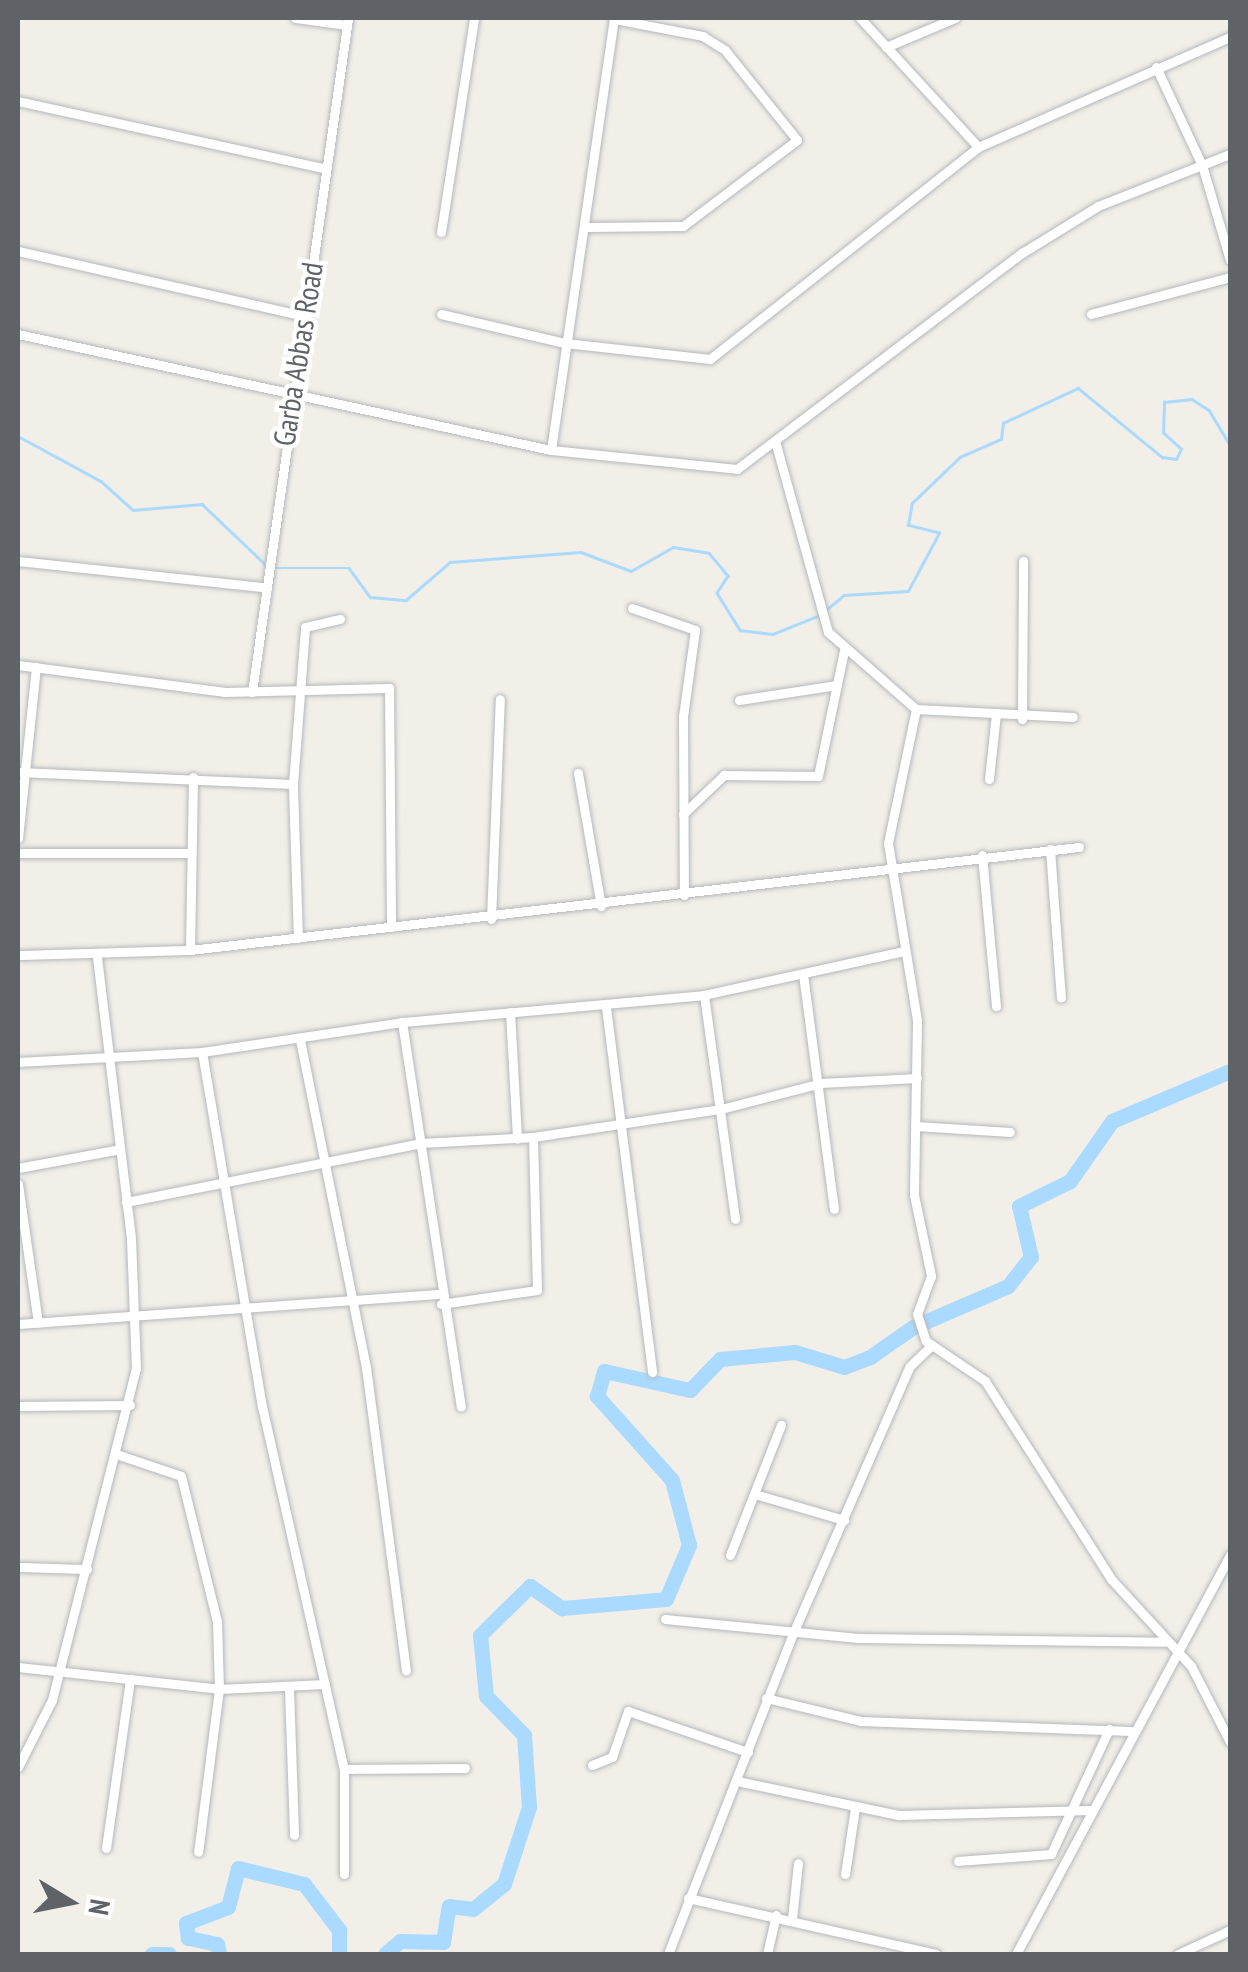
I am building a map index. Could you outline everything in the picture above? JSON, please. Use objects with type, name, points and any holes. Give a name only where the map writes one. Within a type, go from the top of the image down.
[{"type":"street","points":[[295,18],[347,22]]},
{"type":"street","points":[[441,232],[474,18]]},
{"type":"street","points":[[551,450],[587,227],[614,18],[703,36],[725,50],[797,140],[683,226],[587,227]]},
{"type":"street","points":[[860,18],[978,147]]},
{"type":"street","points":[[886,47],[955,18]]},
{"type":"street","name":"Garba Abbas Road","points":[[252,692],[262,576],[347,22]]},
{"type":"street","points":[[441,314],[566,343],[710,360],[978,147],[1230,37]]},
{"type":"street","points":[[1156,67],[1202,165],[1230,260]]},
{"type":"street","points":[[18,101],[326,169]]},
{"type":"street","points":[[18,334],[551,450],[652,454],[722,471],[774,441],[1022,253],[1098,206],[1230,154]]},
{"type":"street","points":[[18,251],[304,316]]},
{"type":"street","points":[[1091,314],[1230,277]]},
{"type":"street","points":[[774,441],[828,632],[844,651],[916,708],[1022,719],[1073,717]]},
{"type":"street","points":[[18,561],[262,587]]},
{"type":"street","points":[[1022,561],[1022,719]]},
{"type":"street","points":[[632,608],[694,630],[683,814],[684,895]]},
{"type":"street","points":[[298,938],[293,784],[305,626],[340,619]]},
{"type":"street","points":[[683,814],[724,776],[818,776],[844,651]]},
{"type":"street","points":[[18,665],[252,692],[301,694],[389,688],[391,927]]},
{"type":"street","points":[[18,838],[36,667]]},
{"type":"street","points":[[739,700],[838,686]]},
{"type":"street","points":[[490,919],[500,699]]},
{"type":"street","points":[[916,708],[890,870],[904,952],[917,1078],[914,1195],[930,1276],[917,1314],[929,1343],[985,1381],[1111,1579],[1175,1656],[1191,1666],[1230,1742]]},
{"type":"street","points":[[989,778],[996,714]]},
{"type":"street","points":[[23,772],[293,784]]},
{"type":"street","points":[[578,773],[601,906]]},
{"type":"street","points":[[190,950],[193,777]]},
{"type":"street","points":[[18,955],[190,950],[490,919],[890,870],[982,855],[1079,847]]},
{"type":"street","points":[[1050,849],[1062,998]]},
{"type":"street","points":[[18,854],[190,854]]},
{"type":"street","points":[[982,855],[996,1006]]},
{"type":"street","points":[[18,1062],[107,1052],[202,1052],[402,1022],[704,994],[904,952]]},
{"type":"street","points":[[18,1767],[60,1672],[130,1405],[136,1316],[126,1202],[115,1150],[97,955]]},
{"type":"street","points":[[803,974],[821,1082],[834,1209]]},
{"type":"street","points":[[704,994],[735,1220]]},
{"type":"street","points":[[606,1006],[628,1124],[652,1372]]},
{"type":"street","points":[[510,1012],[517,1139]]},
{"type":"street","points":[[402,1022],[440,1299],[462,1407]]},
{"type":"street","points":[[300,1040],[349,1299],[406,1670]]},
{"type":"street","points":[[202,1052],[220,1184],[244,1308],[344,1768],[344,1874]]},
{"type":"street","points":[[126,1202],[420,1144],[517,1139],[721,1110],[821,1082],[917,1078]]},
{"type":"street","points":[[916,1126],[1010,1132]]},
{"type":"street","points":[[18,1324],[349,1299],[440,1299],[537,1290],[533,1137]]},
{"type":"street","points":[[18,1168],[115,1150]]},
{"type":"street","points":[[18,1184],[38,1323]]},
{"type":"street","points":[[668,1954],[794,1631],[915,1357],[929,1343]]},
{"type":"street","points":[[18,1406],[130,1405]]},
{"type":"street","points":[[730,1556],[758,1494],[780,1425]]},
{"type":"street","points":[[119,1455],[181,1476],[217,1622],[219,1689],[198,1852]]},
{"type":"street","points":[[758,1494],[844,1520]]},
{"type":"street","points":[[1020,1954],[1130,1731],[1230,1555]]},
{"type":"street","points":[[18,1567],[87,1569]]},
{"type":"street","points":[[665,1619],[794,1631],[1164,1642]]},
{"type":"street","points":[[18,1667],[219,1689],[288,1689],[326,1684]]},
{"type":"street","points":[[106,1848],[130,1679]]},
{"type":"street","points":[[288,1689],[294,1835]]},
{"type":"street","points":[[766,1698],[876,1722],[1130,1731]]},
{"type":"street","points":[[592,1765],[612,1757],[628,1711],[748,1752]]},
{"type":"street","points":[[958,1861],[1051,1854],[1108,1729]]},
{"type":"street","points":[[344,1768],[465,1768]]},
{"type":"street","points":[[736,1781],[855,1808],[911,1815],[1073,1807],[1090,1810]]},
{"type":"street","points":[[845,1874],[855,1808]]},
{"type":"street","points":[[792,1918],[798,1863]]},
{"type":"street","points":[[688,1898],[792,1918],[936,1954]]},
{"type":"street","points":[[767,1954],[776,1915]]},
{"type":"street","points":[[1178,1954],[1230,1930]]},
{"type":"waterway","points":[[826,610],[844,595],[908,591],[939,533],[908,525],[912,503],[960,457],[1001,439],[1003,423],[1078,388],[1162,457],[1176,459],[1181,449],[1163,433],[1164,402],[1192,399],[1209,410],[1230,445]]},
{"type":"waterway","points":[[18,436],[101,481],[133,510],[202,504],[267,566]]},
{"type":"waterway","points":[[275,568],[349,568],[370,597],[406,600],[450,562],[581,552],[631,571],[673,547],[709,553],[728,576],[717,593],[740,630],[773,634],[820,615]]},
{"type":"waterway","points":[[385,1954],[400,1941],[443,1942],[449,1906],[473,1909],[504,1884],[529,1807],[524,1735],[486,1696],[480,1635],[530,1586],[562,1608],[666,1599],[689,1545],[672,1480],[597,1396],[604,1371],[690,1390],[720,1359],[795,1352],[844,1367],[870,1357],[913,1327],[1008,1286],[1031,1257],[1019,1206],[1070,1181],[1112,1121],[1230,1071]]},
{"type":"waterway","points":[[219,1954],[217,1944],[188,1938],[186,1923],[228,1907],[238,1868],[304,1884],[339,1930],[339,1954]]},
{"type":"waterway","points":[[152,1954],[169,1954]]}]
